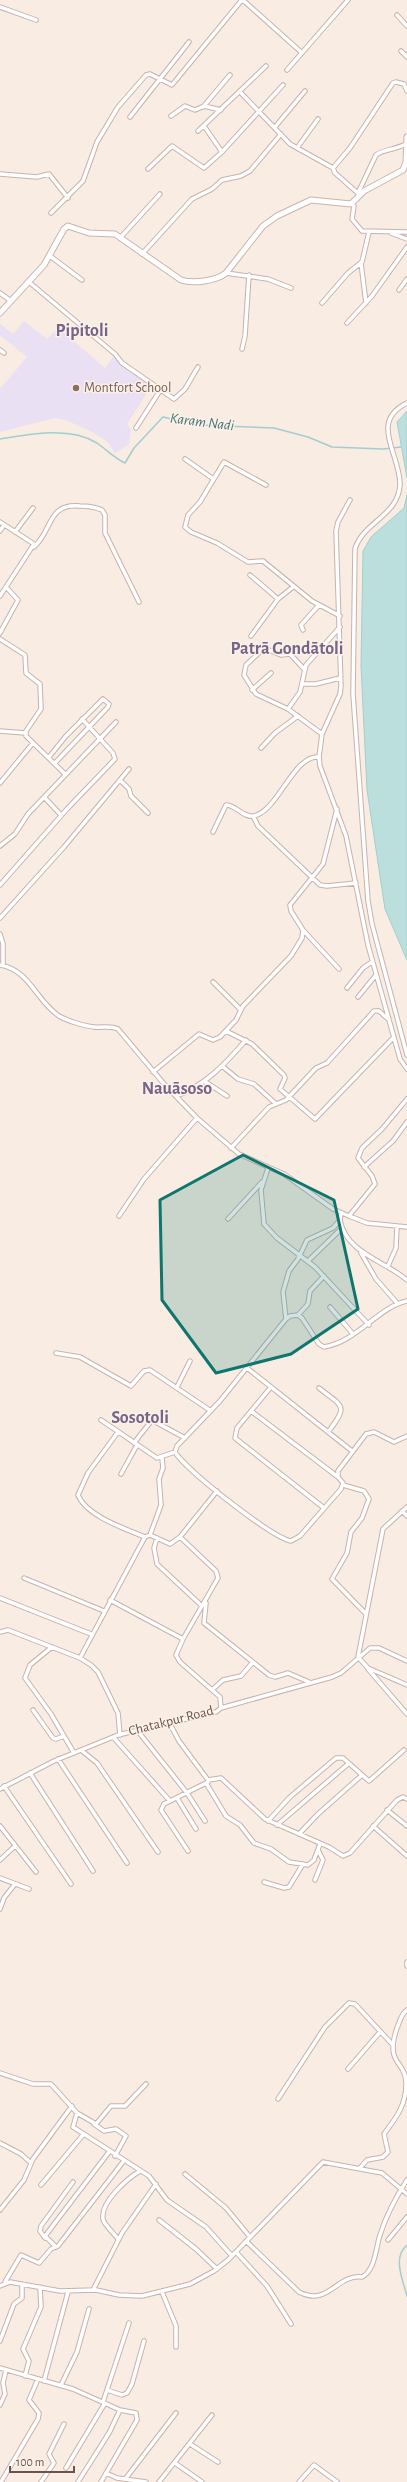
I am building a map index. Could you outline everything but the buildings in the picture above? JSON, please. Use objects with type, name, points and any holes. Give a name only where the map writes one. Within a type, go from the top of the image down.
[{"type":"street","points":[[51,213],[68,198],[84,180],[96,144],[120,105],[147,74],[172,85],[242,0],[301,52]]},
{"type":"street","points":[[287,70],[346,1]]},
{"type":"street","points":[[0,7],[36,20]]},
{"type":"street","points":[[397,15],[407,26]]},
{"type":"street","points":[[130,117],[161,80],[189,42]]},
{"type":"street","points":[[401,51],[407,57]]},
{"type":"street","points":[[198,131],[241,92],[266,66]]},
{"type":"street","points":[[171,116],[185,106],[195,110],[203,107],[230,75]]},
{"type":"street","points":[[333,168],[350,148],[393,83],[406,83],[407,91]]},
{"type":"street","points":[[148,169],[172,146],[204,168],[222,152],[283,86]]},
{"type":"street","points":[[275,127],[306,91]]},
{"type":"street","points":[[241,92],[281,134],[297,148],[333,168],[335,173],[359,194]]},
{"type":"street","points":[[203,107],[220,110]]},
{"type":"street","points":[[297,148],[318,119]]},
{"type":"street","points":[[204,126],[222,152]]},
{"type":"street","points":[[142,255],[192,198],[212,189],[222,180],[241,176],[250,171],[281,134]]},
{"type":"street","points":[[359,194],[403,170],[406,162],[407,137]]},
{"type":"street","points":[[0,313],[29,282],[50,256],[67,226],[91,233],[113,234],[142,255],[184,281],[218,278],[226,273],[270,220],[311,200],[346,205],[351,204],[359,194],[376,155],[394,150],[406,144]]},
{"type":"street","points":[[0,174],[37,177],[49,174],[68,198]]},
{"type":"street","points":[[120,238],[160,194]]},
{"type":"street","points":[[354,206],[352,213],[354,223],[362,231],[407,232]]},
{"type":"street","points":[[366,303],[361,263],[366,250],[369,232]]},
{"type":"street","points":[[389,232],[407,239]]},
{"type":"street","points":[[347,323],[366,303],[407,247]]},
{"type":"street","points":[[50,256],[82,280]]},
{"type":"street","points":[[322,303],[348,273],[361,263]]},
{"type":"street","points":[[226,273],[249,275],[276,281],[291,288]]},
{"type":"street","points":[[242,348],[249,275]]},
{"type":"street","points":[[399,290],[407,279]]},
{"type":"street","points":[[29,282],[114,354],[121,362],[176,400],[186,388],[198,368]]},
{"type":"street","points":[[0,293],[11,301]]},
{"type":"street","points":[[0,350],[4,353]]},
{"type":"street","points":[[136,428],[161,389]]},
{"type":"street","points":[[407,403],[397,409],[389,417],[388,428],[400,485],[395,503],[390,510],[363,534],[355,549],[353,694],[369,912],[407,1055]]},
{"type":"street","points":[[185,459],[212,478]]},
{"type":"street","points":[[266,485],[226,462],[212,478],[200,502],[188,515],[185,524],[187,530],[217,543],[248,562],[263,561],[293,587],[319,605],[340,616]]},
{"type":"street","points":[[350,500],[338,522],[336,531],[340,616],[340,694],[322,734],[318,757],[323,775],[337,808],[351,854],[372,962],[400,1059],[407,1069]]},
{"type":"street","points":[[0,596],[53,516],[61,508],[78,506],[102,510],[105,515],[106,533],[139,602]]},
{"type":"street","points":[[14,532],[33,508]]},
{"type":"street","points":[[0,522],[14,532],[33,542],[34,546]]},
{"type":"street","points":[[0,531],[4,525]]},
{"type":"street","points":[[250,575],[278,599]]},
{"type":"street","points":[[0,633],[18,600],[6,587]]},
{"type":"street","points":[[251,636],[278,599],[293,587]]},
{"type":"street","points":[[303,630],[301,625],[319,605]]},
{"type":"street","points":[[288,708],[300,692],[303,684],[304,669],[340,627]]},
{"type":"street","points":[[0,639],[25,655],[26,672],[40,684],[41,709],[25,733]]},
{"type":"street","points":[[304,669],[290,654],[281,655],[264,648],[249,661],[244,670],[245,680],[252,690],[260,696],[288,708],[322,734]]},
{"type":"street","points":[[252,690],[271,673]]},
{"type":"street","points":[[303,684],[340,678]]},
{"type":"street","points":[[49,757],[102,698],[108,703],[108,707],[90,728],[55,763]]},
{"type":"street","points":[[261,748],[275,733],[298,716]]},
{"type":"street","points":[[0,885],[61,815],[115,759],[113,753],[82,719]]},
{"type":"street","points":[[0,846],[15,834],[23,820],[116,722]]},
{"type":"street","points":[[0,731],[25,733],[65,774]]},
{"type":"street","points":[[0,783],[34,743]]},
{"type":"street","points":[[253,816],[275,801],[280,789],[307,760],[318,757]]},
{"type":"street","points":[[0,918],[64,847],[129,769]]},
{"type":"street","points":[[120,780],[129,789],[131,796],[148,812]]},
{"type":"street","points":[[44,797],[61,815]]},
{"type":"street","points":[[213,832],[226,805],[253,816],[258,826],[313,879],[323,886],[356,883]]},
{"type":"street","points":[[337,808],[326,856],[313,879],[290,905],[291,911],[303,930],[339,969]]},
{"type":"street","points":[[153,1072],[199,1034],[215,1040],[226,1031],[241,1010],[277,968],[291,956],[302,938],[303,930]]},
{"type":"street","points":[[0,934],[2,965],[27,979],[46,1003],[59,1016],[92,1027],[110,1026],[118,1029],[153,1072],[197,1118],[231,1148],[294,1180],[341,1213],[367,1223],[407,1227]]},
{"type":"street","points":[[347,988],[363,968],[372,962]]},
{"type":"street","points":[[358,997],[376,975]]},
{"type":"street","points":[[213,982],[241,1010]]},
{"type":"street","points":[[231,1148],[275,1103],[288,1098],[316,1068],[327,1063],[374,1011],[379,1011],[389,1019]]},
{"type":"street","points":[[226,1031],[246,1040],[284,1075],[285,1078],[280,1089],[310,1117],[316,1119],[394,1037]]},
{"type":"street","points":[[176,1096],[204,1081],[222,1066],[246,1040]]},
{"type":"street","points":[[222,1066],[238,1080],[254,1084],[275,1103]]},
{"type":"street","points":[[204,1081],[227,1096]]},
{"type":"street","points":[[349,1216],[374,1184],[374,1180],[358,1158],[360,1150],[382,1128],[407,1099]]},
{"type":"street","points":[[119,1216],[144,1179],[197,1118]]},
{"type":"street","points":[[364,1167],[392,1141],[407,1122]]},
{"type":"street","points":[[268,1168],[263,1181],[261,1205],[264,1224],[273,1234],[300,1254],[324,1276],[369,1325]]},
{"type":"street","points":[[228,1219],[263,1181]]},
{"type":"street","points":[[341,1213],[340,1220],[342,1228],[359,1250],[376,1279],[397,1303]]},
{"type":"street","points":[[286,1319],[283,1301],[286,1280],[307,1240],[333,1228],[340,1220]]},
{"type":"street","points":[[388,1266],[396,1248],[397,1227]]},
{"type":"street","points":[[308,1261],[342,1228]]},
{"type":"street","points":[[359,1250],[388,1266],[407,1280]]},
{"type":"street","points":[[102,1420],[157,1458],[162,1458],[175,1452],[185,1438],[211,1411],[247,1368],[286,1319],[298,1315],[308,1304],[310,1291],[324,1276]]},
{"type":"street","points":[[298,1315],[319,1344],[324,1347],[369,1325],[397,1303],[407,1301]]},
{"type":"street","points":[[330,1307],[353,1334]]},
{"type":"street","points":[[56,1353],[80,1357],[131,1386],[147,1370],[177,1387],[211,1411]]},
{"type":"street","points":[[177,1387],[190,1361]]},
{"type":"street","points":[[247,1368],[352,1451]]},
{"type":"street","points":[[272,1387],[235,1432],[235,1438],[324,1508]]},
{"type":"street","points":[[319,1388],[339,1403],[342,1410],[341,1416],[328,1432]]},
{"type":"street","points":[[251,1411],[338,1477]]},
{"type":"street","points":[[121,1474],[136,1444],[152,1420],[185,1438]]},
{"type":"street","points":[[366,1614],[332,1579],[347,1553],[351,1532],[362,1518],[369,1499],[364,1491],[343,1485],[336,1474],[339,1467],[370,1431],[394,1442],[407,1436]]},
{"type":"street","points":[[118,1432],[88,1473],[78,1495],[82,1501],[108,1522],[145,1537]]},
{"type":"street","points":[[175,1452],[217,1491],[278,1537],[291,1541],[300,1536],[343,1485]]},
{"type":"street","points":[[150,1535],[161,1505],[159,1479],[163,1468],[162,1458]]},
{"type":"street","points":[[80,1658],[91,1634],[145,1537],[150,1535],[170,1544],[180,1537],[217,1491]]},
{"type":"street","points":[[358,1657],[383,1529],[407,1507]]},
{"type":"street","points":[[402,1511],[407,1516]]},
{"type":"street","name":"Chatakpur Road","points":[[0,1789],[58,1759],[113,1737],[169,1722],[216,1712],[222,1708],[220,1697],[177,1658],[183,1639],[217,1582],[218,1574],[180,1537]]},
{"type":"street","points":[[157,1538],[154,1548],[157,1564],[202,1606]]},
{"type":"street","points":[[24,1578],[104,1611]]},
{"type":"street","points":[[0,1598],[91,1634]]},
{"type":"street","points":[[110,1600],[183,1639]]},
{"type":"street","points":[[206,1600],[204,1623],[272,1677],[288,1673],[309,1682]]},
{"type":"street","points":[[0,1632],[8,1630],[80,1658],[91,1665],[98,1672],[118,1713],[120,1735]]},
{"type":"street","points":[[52,1647],[30,1665],[25,1678],[74,1752]]},
{"type":"street","points":[[222,1708],[341,1672],[358,1657],[373,1647],[407,1660]]},
{"type":"street","points":[[358,1657],[407,1714]]},
{"type":"street","points":[[212,1690],[222,1680],[241,1676],[253,1662]]},
{"type":"street","points":[[368,1668],[407,1685]]},
{"type":"street","points":[[34,1710],[53,1738],[56,1739],[64,1736]]},
{"type":"street","points":[[169,1722],[193,1760],[211,1781]]},
{"type":"street","points":[[137,1730],[187,1793],[205,1821]]},
{"type":"street","points":[[113,1737],[170,1801]]},
{"type":"street","points":[[81,1750],[97,1763],[158,1852]]},
{"type":"street","points":[[268,1821],[290,1797],[334,1760],[343,1758],[366,1781],[372,1780],[404,1750]]},
{"type":"street","points":[[58,1759],[126,1863]]},
{"type":"street","points":[[277,1825],[348,1764]]},
{"type":"street","points":[[30,1773],[94,1871]]},
{"type":"street","points":[[299,1834],[318,1814],[361,1776]]},
{"type":"street","points":[[188,1851],[163,1814],[162,1807],[170,1801],[217,1778],[221,1778],[268,1821],[320,1844],[340,1856],[347,1855],[400,1797],[407,1799]]},
{"type":"street","points":[[206,1783],[226,1816],[240,1825],[254,1843],[271,1849],[284,1860],[302,1864],[312,1863],[320,1844]]},
{"type":"street","points":[[4,1786],[71,1884]]},
{"type":"street","points":[[177,1798],[196,1829]]},
{"type":"street","points":[[387,1810],[407,1826]]},
{"type":"street","points":[[0,1826],[14,1846],[36,1872]]},
{"type":"street","points":[[373,1826],[407,1856]]},
{"type":"street","points":[[0,1860],[14,1846]]},
{"type":"street","points":[[315,1880],[323,1860],[318,1850]]},
{"type":"street","points":[[264,1882],[284,1888],[289,1887],[302,1864]]},
{"type":"street","points":[[0,1878],[29,1889]]},
{"type":"street","points":[[0,1909],[4,1898],[15,1884]]},
{"type":"street","points":[[278,2099],[325,2027],[347,2005],[355,2004],[392,2044]]},
{"type":"street","points":[[360,2168],[367,2160],[383,2157],[388,2152],[384,2134],[398,2117],[405,2094],[406,2079],[394,2058],[392,2044],[402,2014],[407,2010]]},
{"type":"street","points":[[348,2069],[380,2032]]},
{"type":"street","points":[[0,2073],[33,2084],[51,2084],[77,2113],[104,2132],[116,2129],[126,2136],[115,2156]]},
{"type":"street","points":[[94,2124],[98,2122],[111,2106],[125,2106],[146,2084]]},
{"type":"street","points":[[0,2210],[24,2180],[31,2163],[72,2106]]},
{"type":"street","points":[[77,2113],[73,2128],[123,2162],[149,2176],[167,2200],[206,2227],[232,2256]]},
{"type":"street","points":[[41,2185],[84,2135]]},
{"type":"street","points":[[0,2143],[21,2154],[31,2163]]},
{"type":"street","points":[[45,2238],[77,2192],[109,2152]]},
{"type":"street","points":[[0,2286],[5,2282],[21,2255],[39,2263],[51,2249],[56,2247],[123,2162]]},
{"type":"street","points":[[5,2282],[68,2292],[93,2290],[132,2296],[162,2292],[190,2284],[217,2269],[232,2256],[323,2162],[382,2172],[407,2194]]},
{"type":"street","points":[[118,2239],[104,2221],[103,2213],[120,2184],[140,2171]]},
{"type":"street","points":[[185,2174],[226,2208],[250,2237]]},
{"type":"street","points":[[246,2241],[298,2292],[309,2296],[321,2295],[350,2277],[362,2277],[367,2273],[375,2255],[380,2236],[401,2189],[407,2180]]},
{"type":"street","points":[[56,2247],[45,2238],[40,2228],[73,2182]]},
{"type":"street","points":[[93,2290],[118,2239],[156,2184]]},
{"type":"street","points":[[388,2240],[407,2217]]},
{"type":"street","points":[[159,2220],[196,2249],[217,2269]]},
{"type":"street","points":[[236,2252],[267,2286],[292,2324]]},
{"type":"street","points":[[0,2341],[14,2304],[22,2298],[22,2284]]},
{"type":"street","points":[[25,2376],[29,2361],[23,2349],[41,2307],[40,2287]]},
{"type":"street","points":[[44,2381],[68,2292]]},
{"type":"street","points":[[162,2292],[176,2326],[176,2347]]},
{"type":"street","points":[[61,2385],[77,2352],[89,2310]]},
{"type":"street","points":[[66,2468],[104,2402],[129,2323]]},
{"type":"street","points":[[107,2390],[122,2395],[130,2390],[144,2342]]},
{"type":"street","points":[[0,2368],[61,2385],[120,2410],[133,2412],[137,2420],[101,2482]]},
{"type":"street","points":[[0,2405],[5,2394],[3,2384],[6,2370]]},
{"type":"street","points":[[1,2482],[38,2419],[39,2413],[29,2400],[38,2379]]},
{"type":"street","points":[[78,2482],[109,2433],[120,2410]]},
{"type":"street","points":[[126,2478],[176,2413]]},
{"type":"street","points":[[159,2482],[212,2415]]},
{"type":"street","points":[[41,2482],[54,2463],[49,2454],[64,2424]]},
{"type":"street","points":[[190,2444],[218,2462]]},
{"type":"street","points":[[175,2462],[202,2482]]},
{"type":"street","points":[[300,2482],[314,2465],[338,2482]]},
{"type":"street","points":[[106,2473],[117,2478],[126,2478],[146,2482]]},
{"type":"highlighted area","points":[[243,1155],[334,1200],[358,1309],[291,1354],[216,1373],[162,1300],[160,1200]]},
{"type":"shaded area","name":"Montfort School","points":[[24,321],[47,339],[58,328],[105,368],[113,357],[153,383],[127,424],[131,430],[129,444],[115,453],[108,442],[92,432],[66,420],[55,418],[0,432],[0,389],[27,357],[0,335],[0,324],[13,334]]},
{"type":"water","points":[[407,411],[407,478],[397,422]]},
{"type":"water","points":[[407,495],[407,960],[385,909],[367,790],[361,666],[363,551],[371,537],[404,508]]},
{"type":"waterway","name":"Karam Nadi","points":[[0,439],[50,433],[75,434],[97,443],[125,463],[134,448],[163,417],[199,425],[274,428],[308,437],[332,447],[383,449],[401,447]]},
{"type":"waterway","points":[[407,2245],[400,2256],[399,2262],[401,2276],[407,2296]]},
{"type":"place","name":"Montfort School","points":[[76,388]]},
{"type":"district","name":"Pipitoli","points":[[82,331]]},
{"type":"district","name":"Patrā Gondātoli","points":[[287,649]]},
{"type":"district","name":"Nauāsoso","points":[[177,1089]]},
{"type":"district","name":"Sosotoli","points":[[140,1418]]}]
